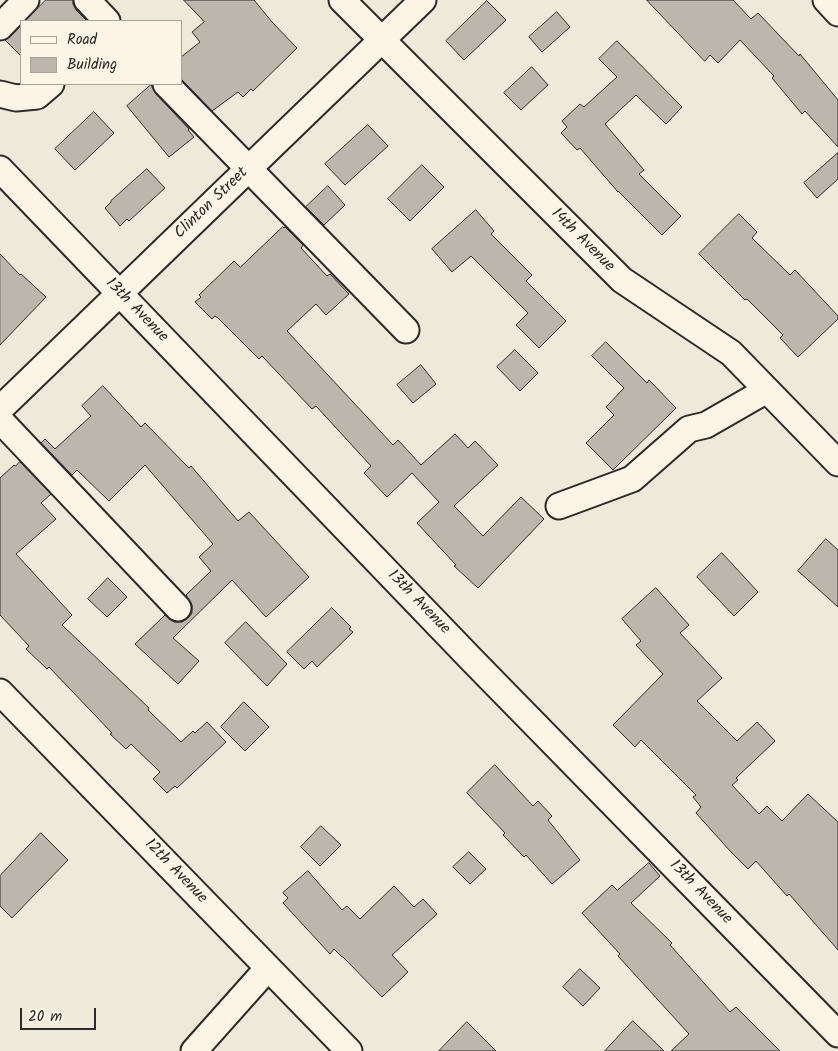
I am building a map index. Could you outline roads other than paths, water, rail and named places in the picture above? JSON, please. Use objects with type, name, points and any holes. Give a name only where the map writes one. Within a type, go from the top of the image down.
[{"type":"street","points":[[0,27],[26,0]]},
{"type":"street","points":[[87,0],[106,20]]},
{"type":"street","name":"14th Avenue","points":[[342,0],[622,280],[731,353],[838,463]]},
{"type":"street","name":"Clinton Street","points":[[0,408],[423,0]]},
{"type":"street","points":[[826,0],[838,13]]},
{"type":"street","points":[[0,94],[16,98],[37,96],[50,85]]},
{"type":"street","points":[[167,85],[406,330]]},
{"type":"street","name":"13th Avenue","points":[[0,169],[472,660],[838,1034]]},
{"type":"street","points":[[560,506],[632,478],[690,429],[706,425],[767,390]]},
{"type":"street","points":[[0,420],[178,608]]},
{"type":"street","name":"12th Avenue","points":[[0,692],[350,1051]]},
{"type":"street","points":[[194,1051],[268,968]]}]
